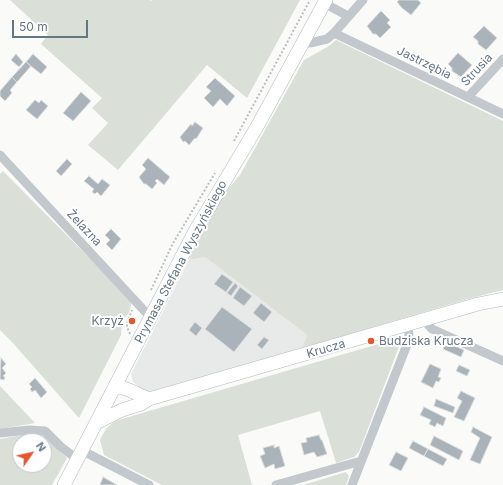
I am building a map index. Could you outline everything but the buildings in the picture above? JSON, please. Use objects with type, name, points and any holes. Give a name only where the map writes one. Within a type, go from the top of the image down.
[{"type":"street","points":[[303,42],[318,42],[327,39],[363,0]]},
{"type":"street","points":[[325,2],[348,16]]},
{"type":"street","name":"Prymasa Stefana Wyszyńskiego","points":[[64,485],[195,231],[258,125],[325,2]]},
{"type":"street","name":"Jastrzębia","points":[[334,33],[503,114]]},
{"type":"street","name":"Strusia","points":[[468,97],[503,59]]},
{"type":"street","name":"Żelazna","points":[[0,155],[151,318]]},
{"type":"street","name":"Krucza","points":[[96,423],[149,399],[478,304],[503,299]]},
{"type":"street","points":[[424,320],[432,329],[503,361]]},
{"type":"street","points":[[352,485],[408,342],[409,332],[407,325]]},
{"type":"street","points":[[135,406],[120,399],[114,388],[123,388],[149,399]]},
{"type":"street","points":[[0,433],[29,430],[44,431],[60,446],[149,485]]},
{"type":"street","points":[[276,485],[361,461]]},
{"type":"path","points":[[232,144],[310,0]]},
{"type":"path","points":[[172,245],[217,170]]},
{"type":"path","points":[[131,338],[127,323],[134,305]]},
{"type":"shaded area","points":[[10,0],[300,0],[247,98],[207,65],[118,170],[88,145],[108,123],[92,108],[102,98],[41,44],[48,35]]},
{"type":"shaded area","points":[[336,40],[503,121],[503,290],[302,348],[307,335],[205,257],[189,260],[193,249],[223,195],[240,175],[304,60],[329,46]]},
{"type":"shaded area","points":[[3,171],[132,301],[129,313],[122,321],[121,335],[79,418],[0,330],[0,174]]},
{"type":"shaded area","points":[[205,257],[307,335],[302,348],[152,391],[143,390],[133,382],[131,374],[189,260]]},
{"type":"shaded area","points":[[399,338],[400,344],[359,452],[354,457],[336,463],[320,411],[238,435],[252,485],[162,485],[104,455],[100,440],[106,429],[115,421]]},
{"type":"shaded area","points":[[0,386],[35,423],[0,429]]},
{"type":"shaded area","points":[[12,437],[12,473],[52,473],[52,442],[67,458],[52,485],[0,485],[0,439]]},
{"type":"shaded area","points":[[346,472],[349,476],[346,485],[303,485]]},
{"type":"place","name":"Krzyż","points":[[132,321]]},
{"type":"place","name":"Budziska Krucza","points":[[371,341]]}]
